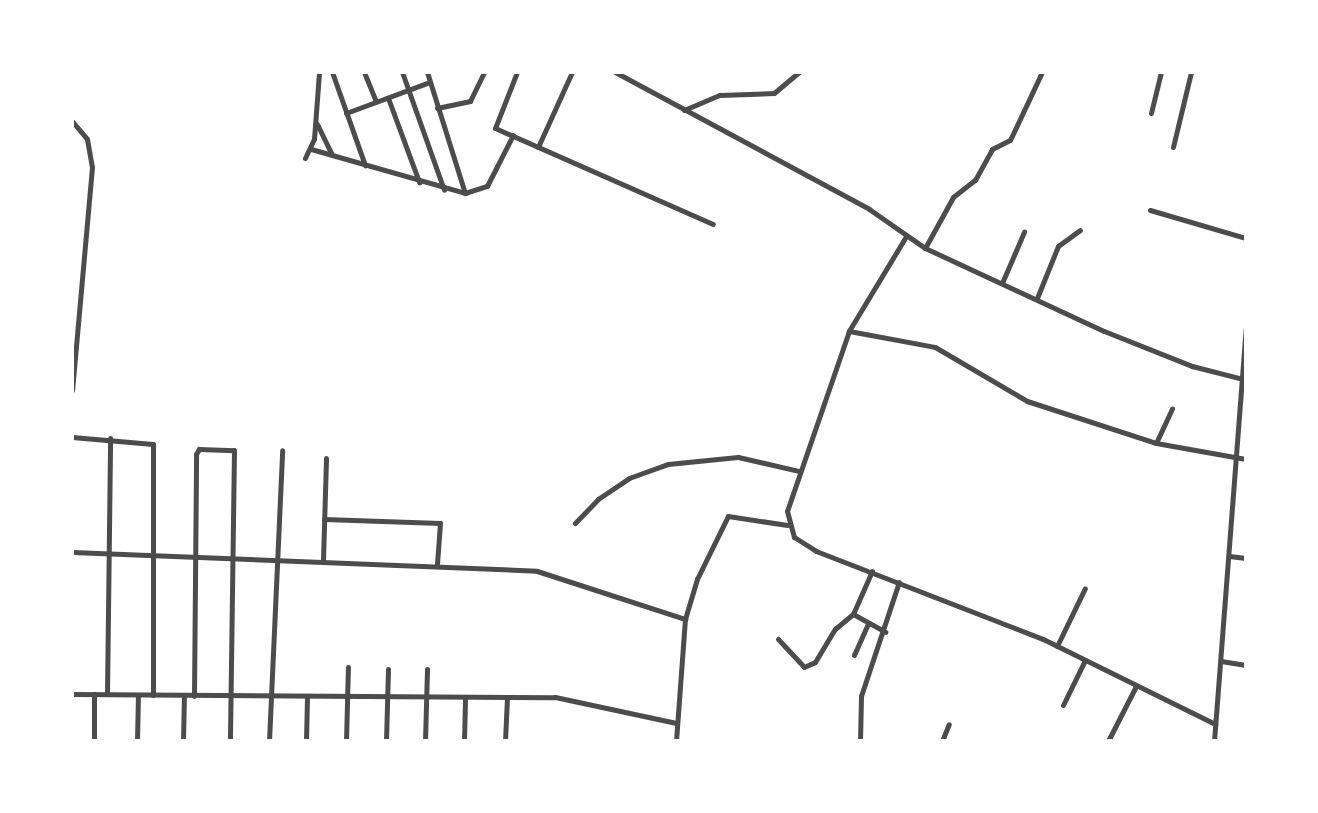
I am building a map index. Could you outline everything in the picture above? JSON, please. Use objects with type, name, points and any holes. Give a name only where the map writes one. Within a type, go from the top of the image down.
[{"type":"street","points":[[305,158],[311,149],[316,123],[319,72]]},
{"type":"street","points":[[332,72],[365,166]]},
{"type":"street","points":[[364,72],[376,102]]},
{"type":"street","points":[[402,72],[444,190]]},
{"type":"street","points":[[427,72],[465,193]]},
{"type":"street","points":[[437,108],[470,101],[484,72]]},
{"type":"street","points":[[517,72],[494,124],[538,147],[713,224]]},
{"type":"street","points":[[538,147],[572,72]]},
{"type":"street","points":[[615,72],[869,209],[905,238],[925,248],[1192,366],[1243,379]]},
{"type":"street","points":[[684,110],[720,95],[774,93],[789,86],[799,72]]},
{"type":"street","points":[[925,248],[953,197],[975,180],[992,149],[1010,140],[1042,72]]},
{"type":"street","points":[[1151,113],[1161,72]]},
{"type":"street","points":[[1173,147],[1191,72]]},
{"type":"street","points":[[346,113],[428,83]]},
{"type":"street","points":[[388,98],[419,183]]},
{"type":"street","points":[[72,121],[87,139],[92,167],[72,390]]},
{"type":"street","points":[[316,123],[332,156]]},
{"type":"street","points":[[311,149],[419,183],[465,193],[487,186],[513,135]]},
{"type":"street","points":[[1150,210],[1246,238]]},
{"type":"street","points":[[1037,298],[1058,246],[1080,230]]},
{"type":"street","points":[[1002,283],[1024,232]]},
{"type":"street","points":[[787,525],[799,471],[849,331],[905,238]]},
{"type":"street","points":[[1214,741],[1246,328]]},
{"type":"street","points":[[849,331],[935,347],[1027,401],[1156,443],[1246,459]]},
{"type":"street","points":[[1156,443],[1172,408]]},
{"type":"street","points":[[72,437],[152,442],[153,695]]},
{"type":"street","points":[[107,694],[110,438]]},
{"type":"street","points":[[269,741],[282,450]]},
{"type":"street","points":[[194,696],[192,556],[196,452],[235,451],[230,741]]},
{"type":"street","points":[[575,523],[598,499],[659,466],[723,457],[799,471]]},
{"type":"street","points":[[323,560],[326,458]]},
{"type":"street","points":[[676,741],[685,619],[697,579],[728,516],[787,525],[805,546],[1057,646],[1215,724]]},
{"type":"street","points":[[324,519],[440,523],[437,564]]},
{"type":"street","points":[[72,552],[437,564],[548,573],[685,619]]},
{"type":"street","points":[[1229,556],[1246,558]]},
{"type":"street","points":[[778,639],[809,666],[853,614],[872,571]]},
{"type":"street","points":[[860,741],[861,696],[885,632],[899,582]]},
{"type":"street","points":[[1057,646],[1085,588]]},
{"type":"street","points":[[853,614],[885,632]]},
{"type":"street","points":[[854,655],[868,622]]},
{"type":"street","points":[[1063,705],[1085,660]]},
{"type":"street","points":[[1221,661],[1246,665]]},
{"type":"street","points":[[346,741],[348,667]]},
{"type":"street","points":[[386,741],[388,669]]},
{"type":"street","points":[[425,741],[427,669]]},
{"type":"street","points":[[1108,741],[1136,686]]},
{"type":"street","points":[[72,694],[425,699],[555,697],[676,723]]},
{"type":"street","points":[[94,694],[94,741]]},
{"type":"street","points":[[137,741],[138,695]]},
{"type":"street","points":[[183,741],[184,695]]},
{"type":"street","points":[[306,741],[307,697]]},
{"type":"street","points":[[505,741],[509,697]]},
{"type":"street","points":[[464,741],[465,699]]},
{"type":"street","points":[[942,741],[949,724]]}]
